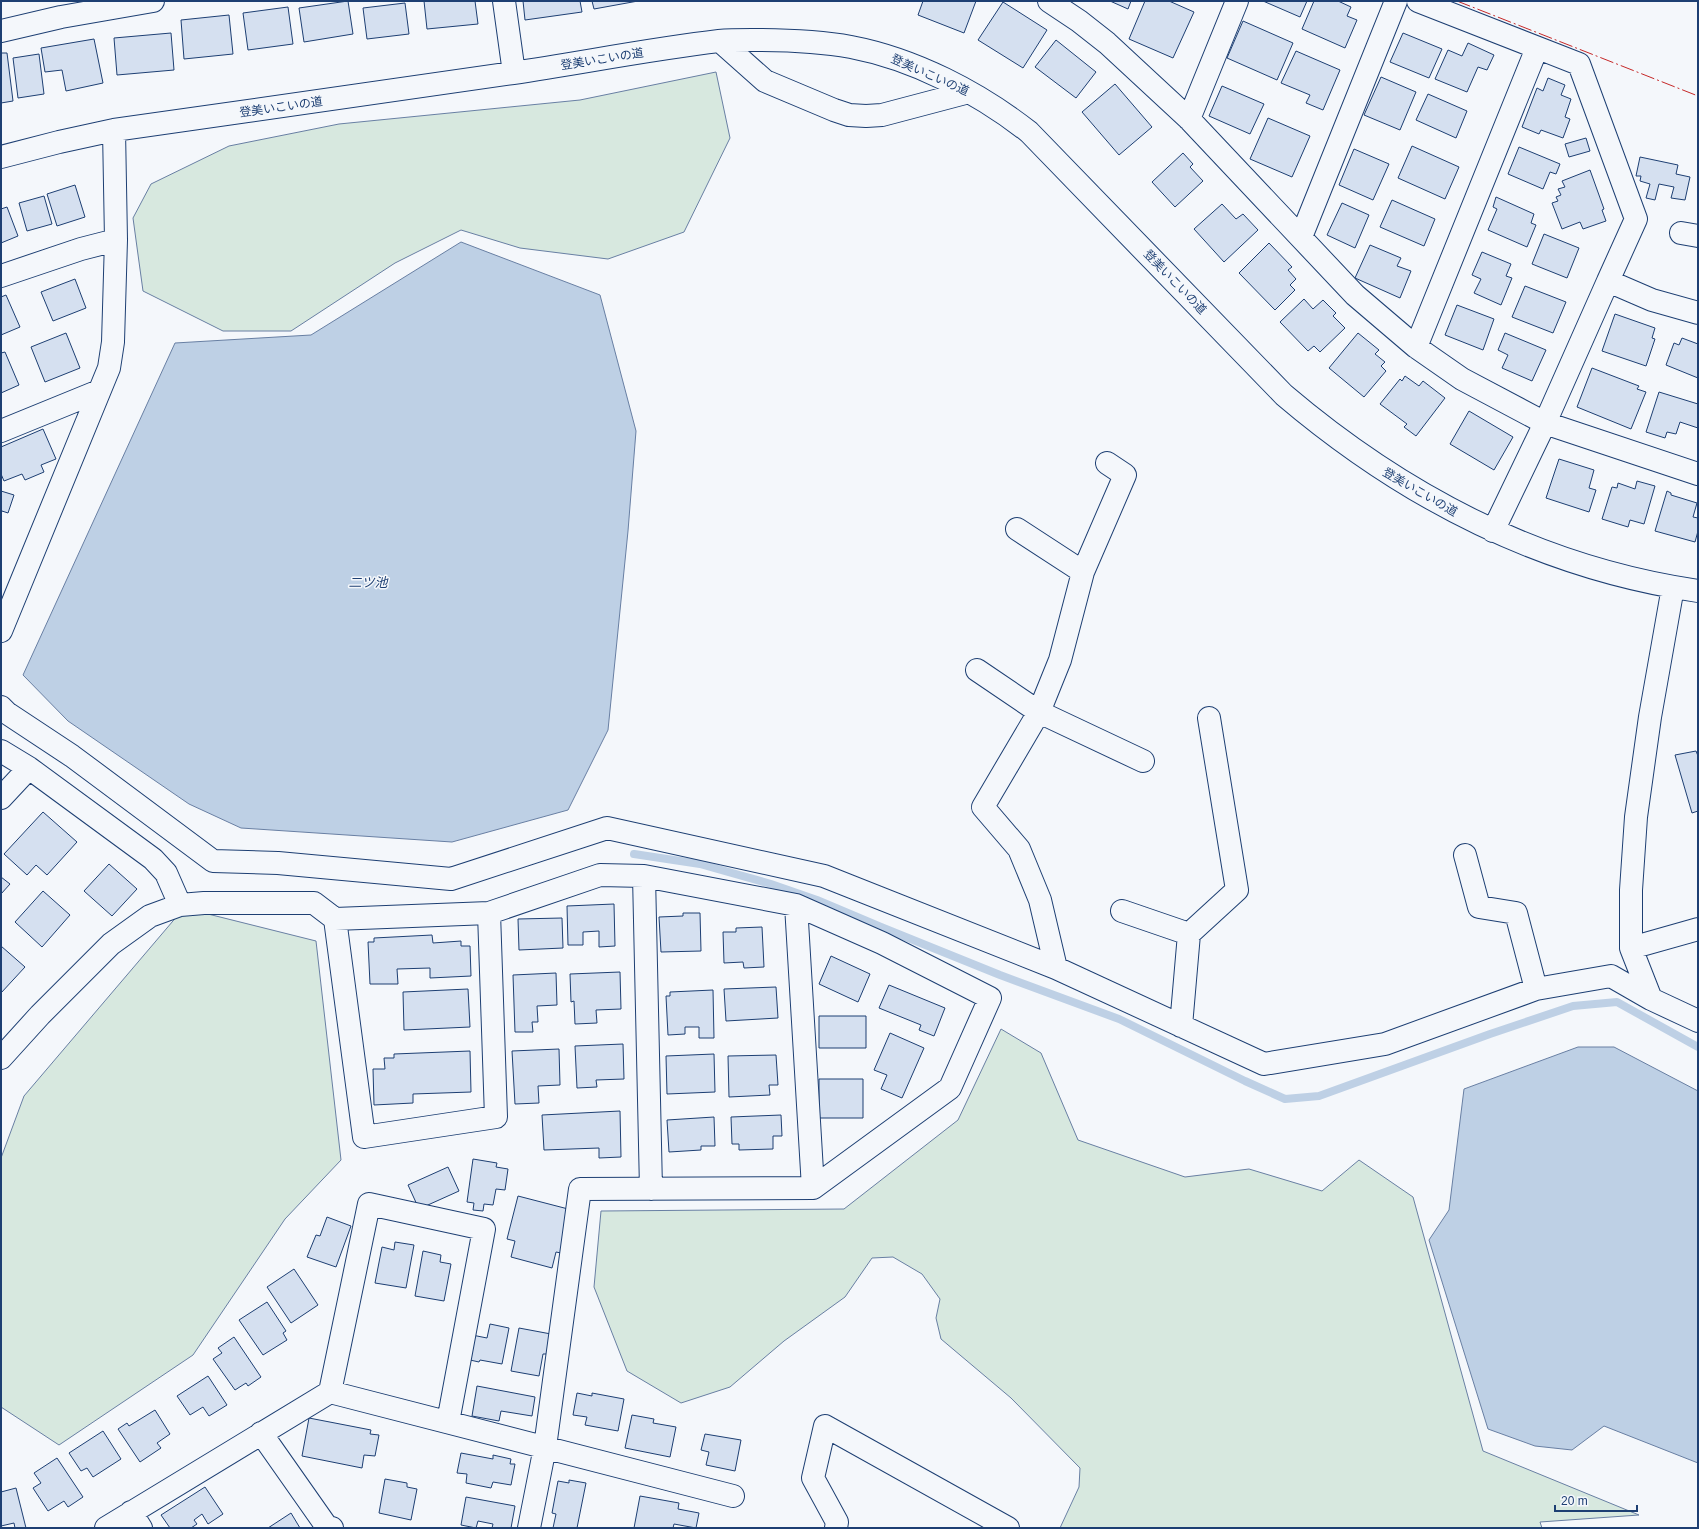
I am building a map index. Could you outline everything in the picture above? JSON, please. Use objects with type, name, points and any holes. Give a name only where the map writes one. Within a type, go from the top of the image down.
[{"type":"street","points":[[1,31],[61,17],[153,1]]},
{"type":"street","points":[[504,1],[514,73]]},
{"type":"street","points":[[1049,1],[1079,21],[1107,44],[1189,119],[1355,296],[1416,347],[1462,379],[1545,423],[1698,474]]},
{"type":"street","points":[[1189,119],[1237,1]]},
{"type":"street","points":[[1301,237],[1396,1]]},
{"type":"street","points":[[1418,1],[1579,64],[1636,220],[1545,423],[1493,531]]},
{"type":"street","name":"登美いこいの道","points":[[1,157],[114,130],[514,73],[720,41],[781,40],[811,42],[850,47],[879,53],[908,62],[969,92],[995,107],[1029,132],[1284,394],[1316,421],[1361,455],[1406,485],[1493,531],[1543,551],[1595,568],[1673,587],[1698,591]]},
{"type":"street","points":[[720,41],[764,81],[834,110],[849,114],[866,116],[882,115],[969,92]]},
{"type":"street","points":[[1416,347],[1537,48]]},
{"type":"street","points":[[1,631],[98,391],[109,368],[114,342],[116,240],[114,130]]},
{"type":"street","points":[[1,276],[81,249],[116,240]]},
{"type":"street","points":[[1608,281],[1652,300],[1698,314]]},
{"type":"street","points":[[1,431],[98,391]]},
{"type":"street","points":[[1056,968],[1040,900],[1019,849],[983,807],[1039,712],[1060,660],[1083,572],[1125,475],[1107,463]]},
{"type":"street","points":[[1017,529],[1083,572]]},
{"type":"street","points":[[1651,999],[1631,948],[1631,890],[1636,817],[1650,717],[1673,587]]},
{"type":"street","points":[[977,670],[1039,712],[1143,761]]},
{"type":"street","points":[[1,707],[7,713],[72,756],[213,860],[278,863],[451,879],[607,828],[824,876],[1056,968],[1264,1064],[1385,1044],[1536,989],[1611,976],[1651,999],[1698,1021]]},
{"type":"street","points":[[1181,1026],[1189,934],[1237,890],[1209,718]]},
{"type":"street","points":[[1,751],[29,768],[153,859],[166,873],[180,905]]},
{"type":"street","points":[[1,798],[29,768]]},
{"type":"street","points":[[1464,855],[1479,907],[1516,913],[1536,989]]},
{"type":"street","points":[[1,1058],[40,1015],[111,944],[150,916],[180,905],[219,902],[314,904],[335,919],[489,912],[600,875],[644,876],[796,905],[882,943],[990,998],[950,1088],[814,1188],[580,1189],[545,1447],[529,1528]]},
{"type":"street","points":[[644,876],[651,1189]]},
{"type":"street","points":[[796,905],[814,1188]]},
{"type":"street","points":[[1122,911],[1189,934]]},
{"type":"street","points":[[335,919],[364,1137],[496,1118],[489,912]]},
{"type":"street","points":[[1631,948],[1698,929]]},
{"type":"street","points":[[330,1392],[369,1204],[484,1229],[448,1422]]},
{"type":"street","points":[[106,1528],[136,1520],[261,1433],[330,1392],[733,1496]]},
{"type":"street","points":[[836,1528],[837,1522],[813,1478],[825,1426],[1008,1528]]},
{"type":"street","points":[[261,1433],[327,1527],[332,1528]]},
{"type":"shaded area","points":[[716,72],[730,138],[684,232],[608,259],[520,248],[461,230],[395,263],[291,331],[223,331],[143,291],[133,218],[151,184],[229,146],[339,124],[580,100]]},
{"type":"shaded area","points":[[184,908],[316,941],[341,1160],[285,1219],[193,1355],[59,1445],[1,1407],[1,1158],[24,1096]]},
{"type":"shaded area","points":[[1001,1029],[1041,1053],[1078,1140],[1185,1177],[1249,1169],[1322,1191],[1359,1160],[1413,1197],[1483,1451],[1639,1515],[1540,1522],[1542,1528],[1060,1528],[1079,1487],[1080,1468],[1011,1398],[941,1339],[936,1318],[940,1299],[922,1274],[893,1257],[872,1258],[845,1297],[784,1341],[730,1387],[681,1403],[627,1371],[594,1287],[601,1211],[844,1209],[958,1120]]},
{"type":"water","name":"二ツ池","points":[[461,242],[600,295],[636,431],[628,531],[608,730],[568,810],[452,842],[241,828],[189,804],[68,721],[23,675],[175,343],[311,335]]},
{"type":"water","points":[[1578,1047],[1614,1047],[1698,1091],[1698,1463],[1604,1426],[1572,1450],[1535,1446],[1488,1429],[1429,1240],[1449,1210],[1464,1089]]},
{"type":"building","points":[[348,1],[353,34],[304,42],[299,8]]},
{"type":"building","points":[[424,1],[475,1],[478,24],[427,29]]},
{"type":"building","points":[[523,1],[580,1],[582,12],[525,20]]},
{"type":"building","points":[[592,1],[638,1],[594,9]]},
{"type":"building","points":[[923,1],[976,1],[964,33],[918,15]]},
{"type":"building","points":[[1110,1],[1131,1],[1128,9]]},
{"type":"building","points":[[1145,1],[1169,1],[1194,12],[1173,58],[1129,39]]},
{"type":"building","points":[[1263,1],[1307,1],[1300,17]]},
{"type":"building","points":[[1314,1],[1338,1],[1351,7],[1347,16],[1357,20],[1345,48],[1302,29]]},
{"type":"building","points":[[1003,2],[1047,30],[1023,68],[978,40]]},
{"type":"building","points":[[405,3],[409,34],[367,39],[363,8]]},
{"type":"building","points":[[288,7],[293,44],[248,50],[243,13]]},
{"type":"building","points":[[229,15],[233,54],[184,59],[181,20]]},
{"type":"building","points":[[1243,21],[1293,43],[1277,80],[1227,58]]},
{"type":"building","points":[[171,33],[174,70],[117,75],[114,38]]},
{"type":"building","points":[[1403,33],[1442,49],[1429,78],[1390,62]]},
{"type":"building","points":[[94,39],[103,83],[66,91],[62,70],[45,72],[41,48]]},
{"type":"building","points":[[1056,40],[1096,72],[1076,98],[1035,67]]},
{"type":"building","points":[[1468,43],[1494,55],[1487,70],[1478,67],[1467,92],[1435,79],[1448,50],[1462,56]]},
{"type":"building","points":[[1296,51],[1340,70],[1323,110],[1306,103],[1310,95],[1281,83]]},
{"type":"building","points":[[1,53],[7,53],[13,101],[1,103]]},
{"type":"building","points":[[39,54],[44,94],[18,98],[13,58]]},
{"type":"building","points":[[1381,77],[1416,92],[1400,130],[1364,115]]},
{"type":"building","points":[[1548,78],[1565,85],[1561,95],[1571,99],[1565,117],[1570,119],[1563,138],[1541,130],[1539,134],[1522,127],[1537,88],[1543,91]]},
{"type":"building","points":[[1115,84],[1152,127],[1119,155],[1082,112]]},
{"type":"building","points":[[1222,86],[1264,104],[1250,134],[1209,116]]},
{"type":"building","points":[[1428,94],[1467,111],[1456,138],[1416,120]]},
{"type":"building","points":[[1268,118],[1310,136],[1292,177],[1250,159]]},
{"type":"building","points":[[1586,138],[1590,151],[1569,157],[1565,144]]},
{"type":"building","points":[[1412,146],[1459,167],[1445,199],[1398,178]]},
{"type":"building","points":[[1519,147],[1560,164],[1556,174],[1550,172],[1543,189],[1508,174]]},
{"type":"building","points":[[1354,149],[1389,164],[1373,200],[1339,185]]},
{"type":"building","points":[[1183,153],[1193,164],[1190,167],[1203,181],[1175,207],[1152,182]]},
{"type":"building","points":[[1640,157],[1678,165],[1676,174],[1690,177],[1685,200],[1671,198],[1674,187],[1659,184],[1655,200],[1646,198],[1650,184],[1640,181],[1641,176],[1636,176]]},
{"type":"building","points":[[1590,170],[1604,209],[1602,210],[1606,221],[1583,229],[1580,222],[1562,229],[1552,203],[1558,201],[1556,197],[1561,195],[1558,189],[1565,187],[1562,181]]},
{"type":"building","points":[[75,185],[85,217],[57,226],[47,194]]},
{"type":"building","points":[[44,196],[52,224],[27,231],[19,203]]},
{"type":"building","points":[[1496,197],[1534,214],[1531,223],[1536,225],[1527,247],[1488,230],[1497,209],[1493,207]]},
{"type":"building","points":[[1392,200],[1435,219],[1424,246],[1380,227]]},
{"type":"building","points":[[1342,203],[1369,215],[1355,248],[1327,235]]},
{"type":"building","points":[[1222,204],[1236,219],[1243,214],[1258,230],[1224,262],[1194,229]]},
{"type":"building","points":[[7,207],[18,236],[1,243],[1,209]]},
{"type":"building","points":[[1544,234],[1579,248],[1567,278],[1532,264]]},
{"type":"building","points":[[1269,243],[1292,267],[1288,270],[1296,279],[1290,285],[1295,290],[1275,310],[1239,273]]},
{"type":"building","points":[[1370,245],[1401,258],[1397,266],[1411,271],[1400,298],[1355,278]]},
{"type":"building","points":[[1482,252],[1511,264],[1506,276],[1512,278],[1501,305],[1474,293],[1481,279],[1472,275]]},
{"type":"building","points":[[75,279],[86,308],[53,321],[41,292]]},
{"type":"building","points":[[1525,286],[1566,302],[1553,333],[1512,317]]},
{"type":"building","points":[[6,295],[20,327],[1,335],[1,297]]},
{"type":"building","points":[[1304,299],[1313,309],[1323,300],[1336,313],[1333,316],[1345,328],[1320,352],[1314,346],[1308,351],[1280,322]]},
{"type":"building","points":[[1457,305],[1494,319],[1483,350],[1445,335]]},
{"type":"building","points":[[1615,314],[1655,328],[1652,338],[1655,339],[1646,366],[1602,351]]},
{"type":"building","points":[[66,333],[80,368],[45,382],[31,347]]},
{"type":"building","points":[[1358,333],[1379,350],[1375,354],[1385,362],[1381,366],[1386,371],[1364,397],[1329,368]]},
{"type":"building","points":[[1505,333],[1546,350],[1532,381],[1502,368],[1508,355],[1498,350]]},
{"type":"building","points":[[1682,338],[1698,344],[1698,378],[1666,365],[1674,343],[1679,345]]},
{"type":"building","points":[[5,352],[19,385],[1,393],[1,353]]},
{"type":"building","points":[[1592,368],[1639,386],[1637,389],[1646,392],[1631,429],[1577,407]]},
{"type":"building","points":[[1405,376],[1419,386],[1423,381],[1445,398],[1416,436],[1404,427],[1407,424],[1380,404],[1400,379],[1402,381]]},
{"type":"building","points":[[1659,392],[1698,404],[1698,428],[1680,422],[1676,434],[1667,432],[1665,438],[1646,432]]},
{"type":"building","points":[[1469,411],[1513,437],[1494,470],[1450,444]]},
{"type":"building","points":[[43,429],[56,459],[41,465],[44,472],[25,480],[22,474],[4,481],[1,474],[1,447]]},
{"type":"building","points":[[1559,459],[1594,470],[1589,488],[1596,490],[1589,512],[1546,498]]},
{"type":"building","points":[[1637,481],[1655,486],[1644,524],[1630,520],[1628,527],[1602,519],[1612,487],[1617,488],[1618,483],[1635,489]]},
{"type":"building","points":[[1,491],[14,495],[8,513],[2,511],[1,514]]},
{"type":"building","points":[[1667,491],[1671,493],[1671,495],[1697,503],[1693,517],[1698,518],[1698,531],[1695,542],[1655,531]]},
{"type":"building","points":[[1696,751],[1698,756],[1698,811],[1692,813],[1675,755]]},
{"type":"building","points":[[43,812],[77,842],[47,875],[36,865],[27,875],[4,854]]},
{"type":"building","points":[[109,864],[137,889],[112,916],[84,891]]},
{"type":"building","points":[[1,877],[10,884],[1,894]]},
{"type":"building","points":[[43,891],[70,915],[42,947],[15,922]]},
{"type":"building","points":[[614,904],[615,946],[599,947],[599,931],[583,932],[583,945],[568,945],[567,906]]},
{"type":"building","points":[[683,913],[700,913],[701,951],[661,952],[659,917],[683,916]]},
{"type":"building","points":[[562,918],[563,948],[519,950],[518,919]]},
{"type":"building","points":[[762,927],[764,967],[744,968],[743,962],[724,963],[723,932],[736,932],[736,928]]},
{"type":"building","points":[[432,935],[433,943],[461,941],[461,946],[470,946],[471,976],[430,978],[430,968],[397,969],[398,984],[370,984],[368,942],[374,942],[374,938]]},
{"type":"building","points":[[1,946],[25,967],[1,993]]},
{"type":"building","points":[[831,956],[870,974],[858,1002],[819,984]]},
{"type":"building","points":[[620,972],[621,1009],[596,1010],[597,1023],[575,1024],[574,1001],[571,1002],[570,974]]},
{"type":"building","points":[[556,973],[557,1005],[537,1006],[538,1022],[532,1022],[533,1032],[515,1032],[513,975]]},
{"type":"building","points":[[889,985],[945,1008],[934,1036],[919,1030],[921,1025],[879,1008]]},
{"type":"building","points":[[776,987],[778,1018],[726,1021],[724,989]]},
{"type":"building","points":[[468,989],[470,1027],[404,1030],[403,992]]},
{"type":"building","points":[[713,990],[714,1038],[699,1038],[699,1027],[685,1027],[685,1034],[668,1035],[666,996],[670,996],[670,992]]},
{"type":"building","points":[[819,1016],[866,1016],[866,1048],[819,1048]]},
{"type":"building","points":[[890,1033],[924,1048],[902,1098],[881,1089],[887,1075],[874,1070]]},
{"type":"building","points":[[623,1044],[624,1079],[596,1080],[597,1087],[577,1088],[575,1046]]},
{"type":"building","points":[[559,1049],[560,1085],[538,1086],[539,1103],[515,1104],[512,1051]]},
{"type":"building","points":[[470,1051],[471,1092],[413,1094],[413,1103],[374,1105],[373,1069],[385,1069],[384,1058],[394,1058],[394,1054]]},
{"type":"building","points":[[714,1054],[715,1092],[667,1094],[666,1056]]},
{"type":"building","points":[[776,1055],[778,1085],[769,1085],[770,1095],[729,1097],[728,1056]]},
{"type":"building","points":[[819,1079],[863,1079],[863,1118],[819,1118]]},
{"type":"building","points":[[620,1111],[621,1157],[599,1158],[599,1148],[544,1150],[542,1115]]},
{"type":"building","points":[[781,1115],[782,1136],[773,1136],[773,1149],[739,1150],[739,1144],[732,1144],[731,1117]]},
{"type":"building","points":[[714,1117],[715,1146],[701,1146],[701,1150],[669,1152],[667,1120]]},
{"type":"building","points":[[473,1159],[497,1163],[496,1167],[508,1169],[505,1190],[496,1189],[493,1205],[484,1204],[483,1211],[473,1210],[474,1203],[467,1202]]},
{"type":"building","points":[[448,1167],[459,1191],[419,1209],[408,1185]]},
{"type":"building","points":[[518,1196],[572,1210],[561,1253],[556,1252],[552,1268],[511,1257],[515,1241],[507,1239]]},
{"type":"building","points":[[327,1217],[351,1226],[336,1267],[307,1257],[316,1235],[320,1236]]},
{"type":"building","points":[[395,1242],[414,1245],[406,1288],[375,1283],[382,1247],[394,1250]]},
{"type":"building","points":[[423,1251],[441,1255],[440,1262],[451,1264],[444,1301],[415,1296]]},
{"type":"building","points":[[294,1269],[318,1305],[291,1323],[267,1287]]},
{"type":"building","points":[[267,1302],[286,1331],[283,1333],[287,1340],[263,1355],[239,1320]]},
{"type":"building","points":[[490,1324],[509,1328],[502,1364],[480,1360],[479,1362],[470,1360],[472,1335],[487,1338]]},
{"type":"building","points":[[519,1328],[551,1334],[547,1354],[543,1354],[539,1376],[511,1371]]},
{"type":"building","points":[[234,1337],[261,1377],[248,1386],[246,1383],[235,1390],[213,1359],[222,1353],[218,1348]]},
{"type":"building","points":[[208,1376],[227,1405],[209,1416],[203,1407],[190,1415],[177,1396]]},
{"type":"building","points":[[477,1386],[535,1397],[532,1416],[501,1411],[499,1421],[472,1416]]},
{"type":"building","points":[[577,1393],[592,1396],[592,1393],[624,1399],[618,1431],[585,1425],[587,1417],[573,1415]]},
{"type":"building","points":[[155,1410],[170,1434],[157,1443],[161,1448],[140,1462],[118,1429],[127,1423],[129,1426]]},
{"type":"building","points":[[632,1415],[654,1419],[653,1423],[676,1427],[670,1457],[625,1448]]},
{"type":"building","points":[[309,1418],[371,1430],[370,1434],[379,1435],[375,1456],[364,1455],[362,1468],[302,1456]]},
{"type":"building","points":[[103,1431],[121,1459],[93,1477],[87,1468],[81,1471],[69,1453]]},
{"type":"building","points":[[705,1434],[741,1440],[735,1471],[706,1465],[709,1452],[701,1450]]},
{"type":"building","points":[[461,1453],[493,1459],[493,1455],[511,1459],[510,1464],[515,1464],[511,1485],[493,1482],[491,1488],[466,1483],[467,1474],[457,1473]]},
{"type":"building","points":[[57,1458],[83,1497],[68,1507],[64,1501],[48,1511],[33,1488],[41,1483],[34,1473]]},
{"type":"building","points":[[385,1479],[407,1483],[407,1487],[417,1489],[411,1520],[379,1513]]},
{"type":"building","points":[[569,1480],[586,1483],[577,1528],[553,1528],[556,1514],[552,1513],[558,1481],[569,1483]]},
{"type":"building","points":[[205,1487],[223,1514],[208,1524],[202,1514],[194,1520],[197,1524],[191,1528],[170,1528],[161,1515]]},
{"type":"building","points":[[16,1488],[26,1528],[15,1528],[14,1523],[1,1526],[1,1492]]},
{"type":"building","points":[[640,1496],[679,1503],[678,1509],[699,1513],[696,1528],[674,1524],[673,1528],[634,1528]]},
{"type":"building","points":[[466,1497],[515,1506],[511,1528],[492,1528],[493,1524],[478,1521],[476,1528],[461,1525]]},
{"type":"building","points":[[291,1513],[300,1528],[268,1528]]},
{"type":"waterway","points":[[634,854],[700,864],[771,884],[817,900],[1000,975],[1119,1019],[1285,1099],[1319,1096],[1490,1034],[1573,1006],[1617,1002],[1698,1047]]},
{"type":"power","points":[[1457,1],[1698,96]]}]
